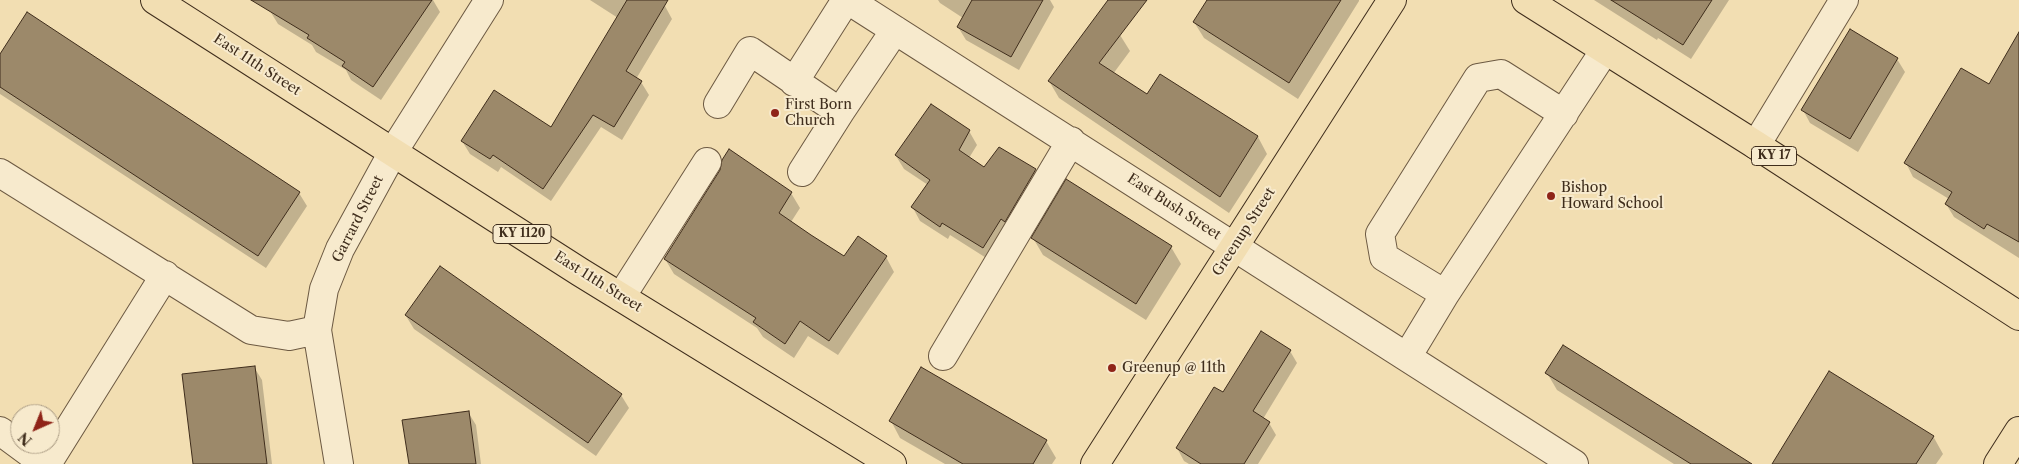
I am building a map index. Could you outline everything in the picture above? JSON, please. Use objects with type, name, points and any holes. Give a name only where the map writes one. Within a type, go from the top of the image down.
[{"type":"main road","name":"East 11th Street","points":[[155,0],[621,297],[892,464]]},
{"type":"main road","name":"Greenup Street","points":[[1097,463],[1392,0]]},
{"type":"main road","name":"KY 17","points":[[1526,0],[1756,145],[2019,316]]},
{"type":"main road","points":[[1998,464],[2019,431]]},
{"type":"street","name":"Garrard Street","points":[[339,464],[317,330],[324,289],[340,249],[393,152],[488,0]]},
{"type":"street","name":"East Bush Street","points":[[847,0],[1236,246],[1574,464]]},
{"type":"street","points":[[794,82],[847,0]]},
{"type":"street","points":[[1756,145],[1844,0]]},
{"type":"street","points":[[802,172],[895,30]]},
{"type":"street","points":[[1407,357],[1445,294],[1605,50]]},
{"type":"street","points":[[718,104],[750,51],[840,112]]},
{"type":"street","points":[[1445,294],[1384,257],[1380,234],[1478,78],[1501,74],[1564,114]]},
{"type":"street","points":[[944,356],[1071,141]]},
{"type":"street","points":[[621,297],[707,162]]},
{"type":"street","points":[[0,173],[251,330],[289,336],[317,330]]},
{"type":"street","points":[[0,431],[46,464],[165,275]]},
{"type":"building","points":[[251,0],[432,0],[373,87],[342,66],[345,62],[307,38],[309,35]]},
{"type":"building","points":[[627,0],[668,0],[626,71],[642,81],[614,127],[593,115],[543,189],[493,155],[490,159],[461,141],[494,90],[551,127]]},
{"type":"building","points":[[972,0],[1043,0],[1011,57],[957,27]]},
{"type":"building","points":[[1108,0],[1147,0],[1099,63],[1147,94],[1160,74],[1258,136],[1220,197],[1048,81]]},
{"type":"building","points":[[1207,0],[1341,0],[1289,83],[1193,22]]},
{"type":"building","points":[[1611,0],[1712,0],[1683,45]]},
{"type":"building","points":[[27,12],[300,192],[258,256],[0,87],[0,54]]},
{"type":"building","points":[[1850,29],[1898,58],[1850,139],[1801,110]]},
{"type":"building","points":[[2019,32],[2019,242],[1987,224],[1984,229],[1945,204],[1952,192],[1904,163],[1961,68],[1989,84]]},
{"type":"building","points":[[931,104],[970,130],[959,150],[984,167],[999,147],[1036,169],[1005,222],[1001,219],[983,248],[942,223],[940,227],[911,207],[930,180],[895,155]]},
{"type":"building","points":[[729,149],[792,192],[779,213],[811,235],[844,256],[858,236],[887,256],[829,341],[800,321],[785,344],[753,322],[756,318],[664,259],[720,170],[722,160]]},
{"type":"building","points":[[1066,179],[1172,246],[1136,304],[1031,238]]},
{"type":"building","points":[[440,266],[622,394],[588,443],[405,315]]},
{"type":"building","points":[[1261,331],[1291,350],[1253,411],[1270,422],[1244,464],[1201,464],[1176,448],[1214,387],[1223,392]]},
{"type":"building","points":[[1563,345],[1752,464],[1691,464],[1545,373]]},
{"type":"building","points":[[255,366],[267,464],[193,464],[182,374]]},
{"type":"building","points":[[921,367],[1047,440],[1033,464],[963,464],[889,421]]},
{"type":"building","points":[[1829,371],[1934,436],[1916,464],[1772,464]]},
{"type":"building","points":[[469,411],[476,464],[409,464],[402,420]]},
{"type":"place","name":"First Born Church","points":[[775,113]]},
{"type":"place","name":"Bishop Howard School","points":[[1551,196]]},
{"type":"place","name":"Greenup @ 11th","points":[[1112,368]]}]
